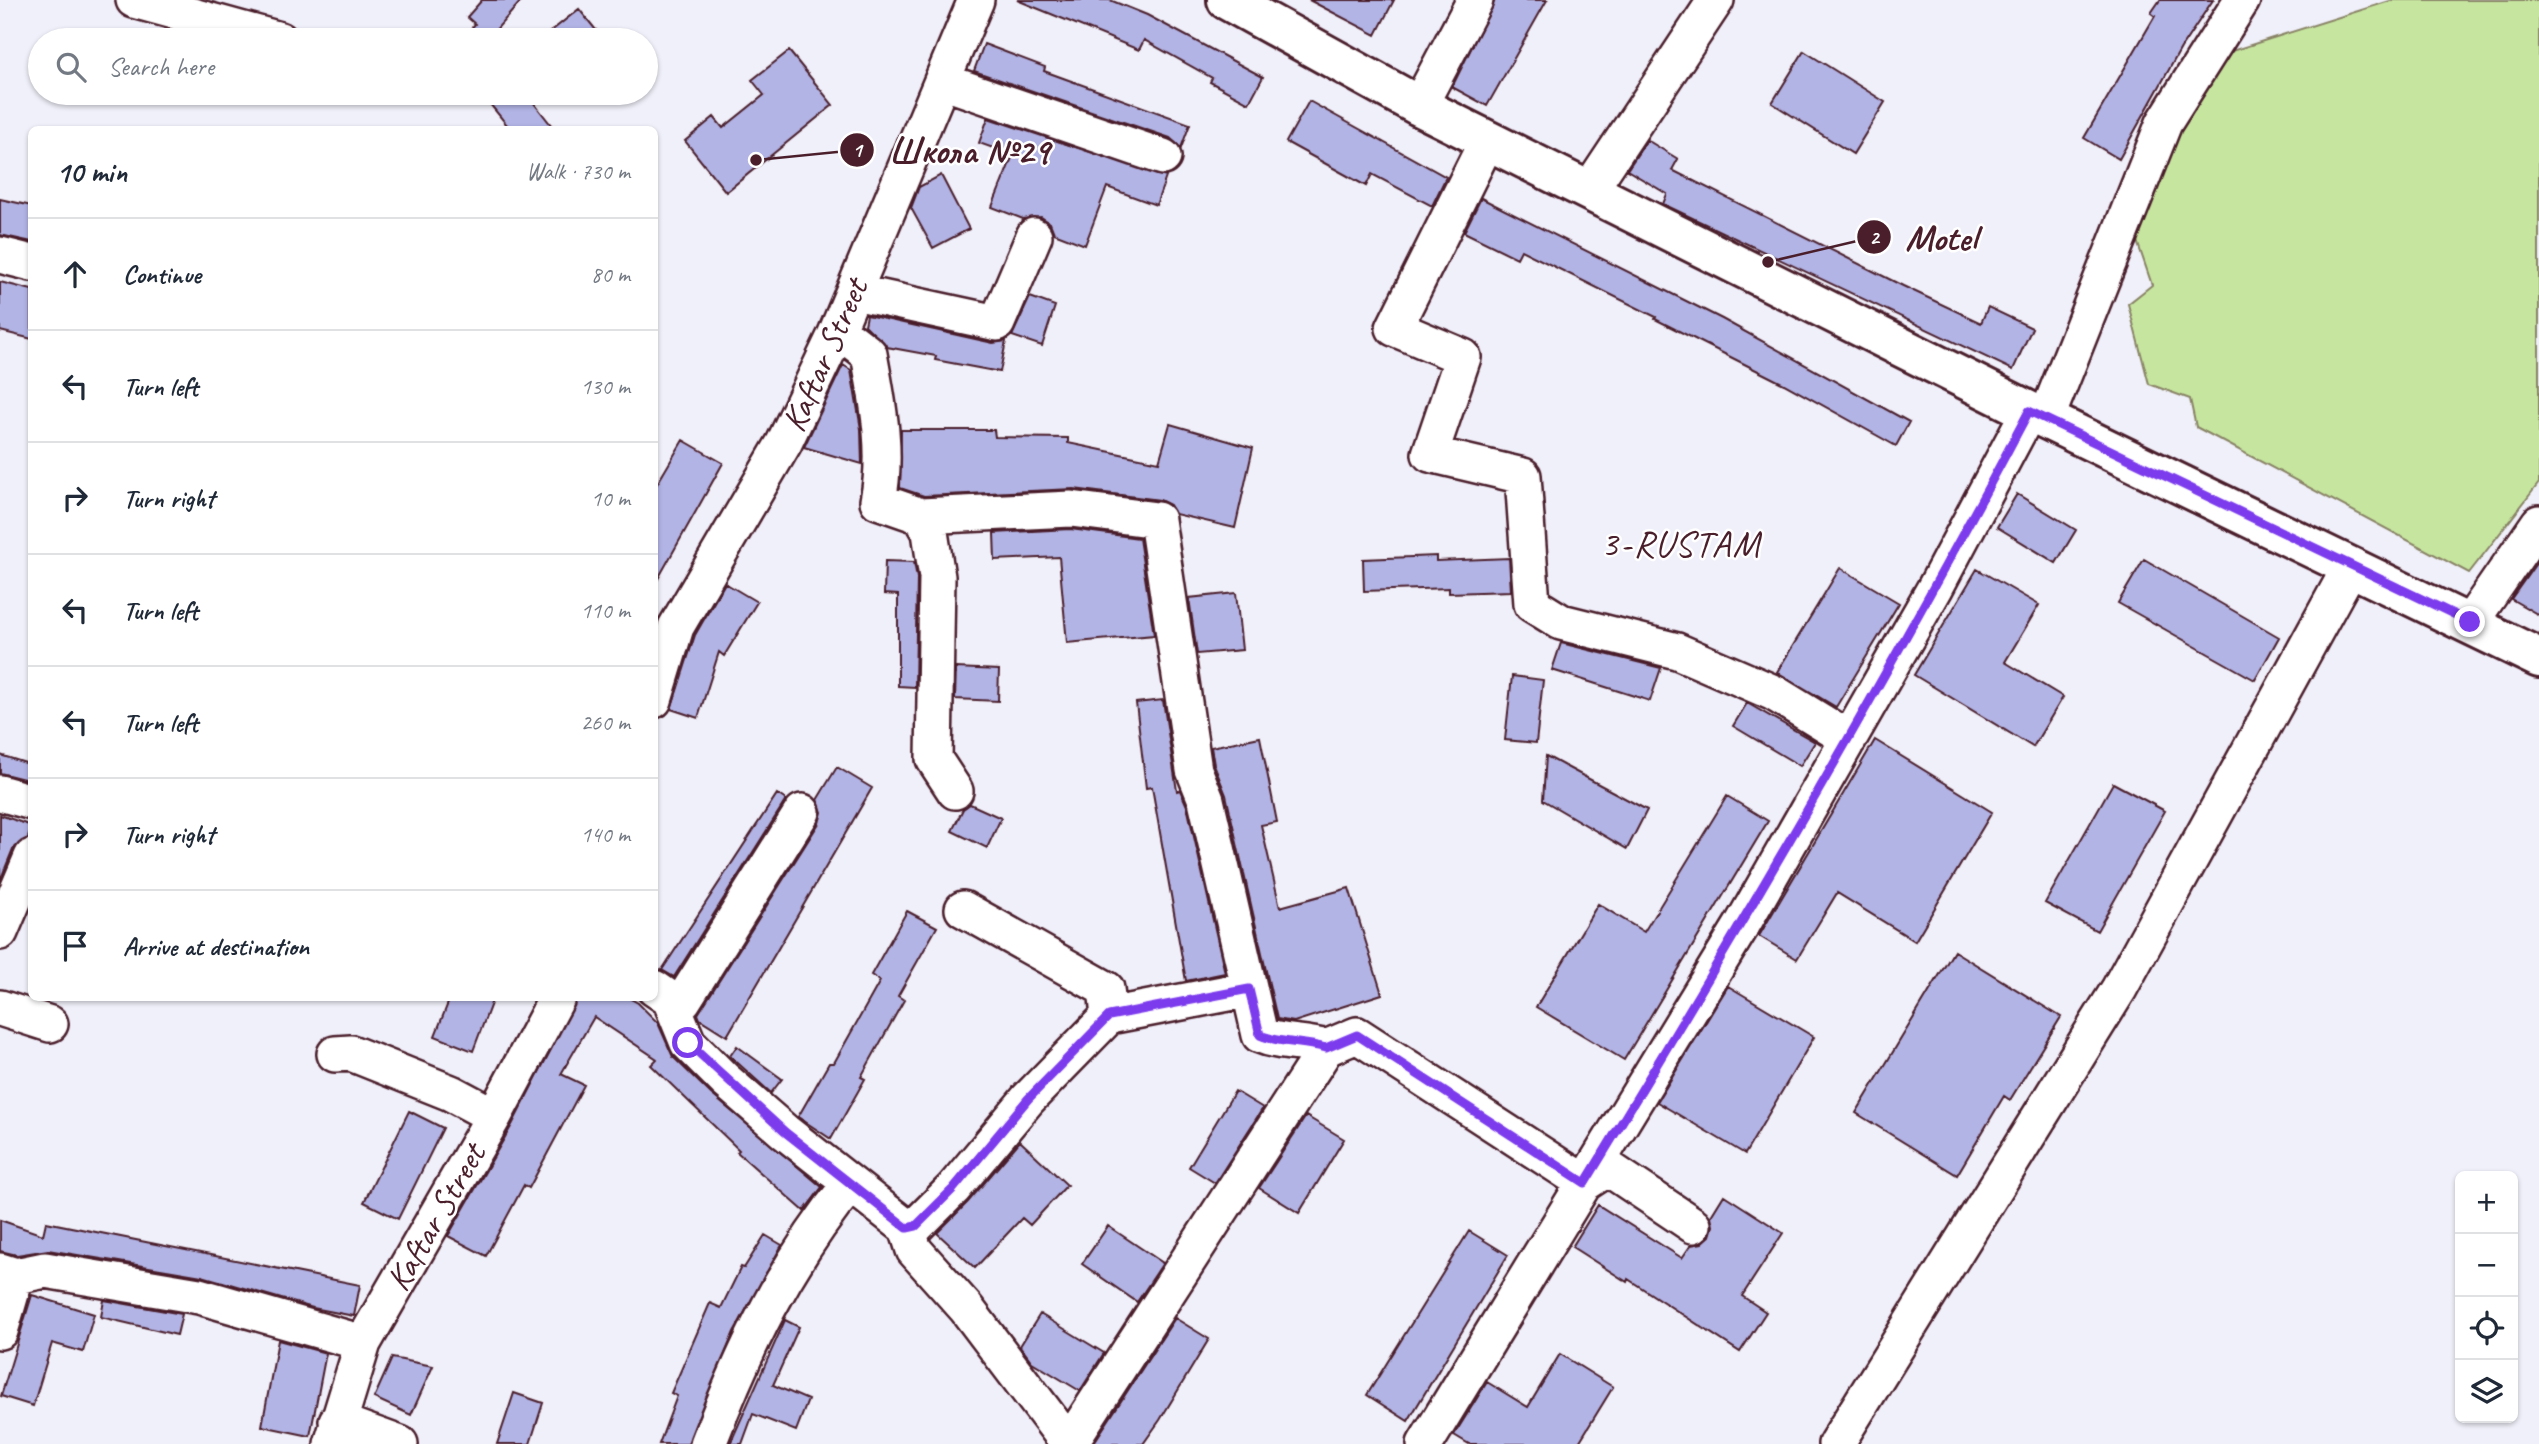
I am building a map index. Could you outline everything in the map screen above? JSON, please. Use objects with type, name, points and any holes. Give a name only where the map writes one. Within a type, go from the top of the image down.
[{"type":"main road","points":[[1227,0],[1419,107],[2037,415],[2470,622],[2539,658]]},
{"type":"street","points":[[134,0],[236,28]]},
{"type":"street","name":"Kaftar Street","points":[[658,687],[676,627],[785,443],[838,330],[976,0]]},
{"type":"street","points":[[1419,107],[1475,0]]},
{"type":"street","points":[[1589,191],[1716,0]]},
{"type":"street","points":[[1426,1444],[1742,925],[2037,415],[2164,123],[2242,0]]},
{"type":"street","points":[[942,81],[1163,158]]},
{"type":"street","points":[[1487,141],[1394,328],[1464,357],[1430,454],[1522,477],[1532,604],[1561,622],[1677,651],[1774,693],[1849,739]]},
{"type":"street","points":[[854,292],[997,323],[1034,236]]},
{"type":"street","points":[[0,255],[28,261]]},
{"type":"street","points":[[838,330],[869,354],[881,416],[883,476],[878,501],[921,516],[1072,509],[1157,520],[1194,771],[1206,800],[1260,1035],[1275,1041],[1301,1041],[1326,1048]]},
{"type":"street","points":[[921,516],[930,532],[937,577],[934,759],[955,791]]},
{"type":"street","points":[[2470,622],[2539,523]]},
{"type":"street","points":[[1836,1444],[2119,989],[2351,566]]},
{"type":"street","points":[[0,793],[28,801]]},
{"type":"street","points":[[662,994],[682,1001],[802,812]]},
{"type":"street","points":[[0,932],[28,866]]},
{"type":"street","points":[[963,909],[1106,989],[1109,1016]]},
{"type":"street","points":[[907,1228],[916,1226],[953,1189],[1028,1099],[1109,1016],[1249,989]]},
{"type":"street","points":[[662,994],[688,1043],[775,1124],[907,1228],[914,1250],[966,1308],[1069,1444],[1326,1048],[1357,1035],[1585,1183]]},
{"type":"street","name":"Kaftar Street","points":[[334,1433],[363,1343],[494,1115],[555,1001]]},
{"type":"street","points":[[0,1008],[50,1024]]},
{"type":"street","points":[[335,1054],[351,1053],[451,1093],[494,1115]]},
{"type":"street","points":[[1585,1183],[1608,1168],[1693,1225]]},
{"type":"street","points":[[708,1444],[771,1297],[822,1218],[850,1184]]},
{"type":"street","points":[[0,1331],[8,1273],[45,1270],[199,1296],[363,1343]]},
{"type":"street","points":[[334,1433],[400,1444]]},
{"type":"green space","points":[[2393,0],[2539,0],[2539,483],[2469,573],[2196,427],[2190,399],[2149,384],[2128,304],[2152,285],[2134,232],[2180,119],[2222,54]]},
{"type":"building","points":[[482,0],[522,0],[498,28],[472,28],[475,24],[467,17]]},
{"type":"building","points":[[1017,0],[1110,0],[1147,15],[1263,77],[1249,103],[1210,82],[1212,78],[1144,40],[1139,50]]},
{"type":"building","points":[[1309,0],[1394,0],[1376,35]]},
{"type":"building","points":[[1495,0],[1547,0],[1487,106],[1452,87]]},
{"type":"building","points":[[2160,0],[2213,0],[2181,48],[2119,159],[2084,138],[2155,16],[2151,13]]},
{"type":"building","points":[[579,9],[594,28],[555,28]]},
{"type":"building","points":[[984,44],[1045,67],[1044,71],[1190,124],[1181,148],[1170,138],[974,71]]},
{"type":"building","points":[[789,51],[833,105],[726,192],[685,141],[714,117],[723,128],[764,95],[752,80]]},
{"type":"building","points":[[1804,51],[1885,102],[1853,154],[1772,103]]},
{"type":"building","points":[[1309,101],[1446,177],[1432,206],[1372,174],[1366,186],[1286,142]]},
{"type":"building","points":[[491,105],[535,105],[552,126],[508,126]]},
{"type":"building","points":[[988,118],[1166,177],[1156,205],[1107,187],[1085,245],[1054,233],[1050,223],[1041,217],[1023,219],[992,207],[1013,155],[979,143]]},
{"type":"building","points":[[1647,140],[1678,159],[1672,170],[1903,286],[1981,323],[1988,307],[2032,328],[2013,370],[1663,204],[1667,194],[1627,170]]},
{"type":"building","points":[[941,175],[969,229],[933,248],[911,208],[919,187]]},
{"type":"building","points":[[1481,198],[1722,319],[1909,422],[1896,446],[1784,384],[1655,319],[1656,317],[1521,250],[1517,258],[1464,232]]},
{"type":"building","points":[[0,199],[28,205],[28,241],[0,235]]},
{"type":"building","points":[[0,282],[28,289],[28,338],[0,331]]},
{"type":"building","points":[[1030,297],[1055,306],[1042,346],[1012,336]]},
{"type":"building","points":[[867,315],[993,343],[1006,341],[1000,372],[935,360],[936,356],[887,347],[865,325]]},
{"type":"building","points":[[843,365],[851,370],[861,429],[862,464],[804,447]]},
{"type":"building","points":[[1170,424],[1253,448],[1235,528],[1175,514],[1170,505],[1160,500],[1074,489],[924,496],[900,488],[901,430],[994,430],[995,437],[1068,438],[1068,443],[1159,462]]},
{"type":"building","points":[[683,440],[723,463],[658,579],[658,482]]},
{"type":"building","points":[[2017,494],[2076,530],[2056,563],[1997,527]]},
{"type":"building","points":[[1070,529],[1139,538],[1154,635],[1067,643],[1059,557],[995,560],[994,533]]},
{"type":"building","points":[[1436,556],[1436,561],[1509,558],[1511,591],[1449,593],[1449,588],[1364,591],[1363,559]]},
{"type":"building","points":[[2144,559],[2279,637],[2255,680],[2118,603]]},
{"type":"building","points":[[885,561],[914,562],[917,578],[915,687],[898,686],[898,595],[884,594]]},
{"type":"building","points":[[2537,562],[2539,563],[2539,615],[2511,599]]},
{"type":"building","points":[[1840,568],[1899,603],[1836,707],[1777,672]]},
{"type":"building","points":[[1977,569],[2039,605],[2005,662],[2063,697],[2033,747],[1914,675]]},
{"type":"building","points":[[725,583],[757,602],[724,656],[719,652],[698,718],[671,709],[695,635]]},
{"type":"building","points":[[1236,593],[1242,650],[1197,654],[1189,598]]},
{"type":"building","points":[[1561,643],[1661,668],[1650,701],[1552,670]]},
{"type":"building","points":[[956,668],[999,670],[998,701],[955,699]]},
{"type":"building","points":[[1512,676],[1543,680],[1536,743],[1505,740]]},
{"type":"building","points":[[1163,700],[1177,791],[1180,790],[1187,806],[1225,973],[1186,981],[1152,787],[1146,788],[1136,703]]},
{"type":"building","points":[[1747,703],[1815,742],[1800,766],[1733,726]]},
{"type":"building","points":[[1260,737],[1277,822],[1261,825],[1280,907],[1349,888],[1382,994],[1294,1022],[1277,1019],[1226,795],[1214,765],[1211,747]]},
{"type":"building","points":[[1875,740],[1992,812],[1915,941],[1837,893],[1797,959],[1759,936]]},
{"type":"building","points":[[0,755],[28,764],[28,780],[0,773]]},
{"type":"building","points":[[1546,756],[1647,810],[1627,849],[1543,800]]},
{"type":"building","points":[[837,767],[872,788],[727,1036],[700,1019],[698,1014],[819,823],[822,812],[817,800]]},
{"type":"building","points":[[2113,783],[2165,811],[2097,931],[2045,903]]},
{"type":"building","points":[[777,794],[786,800],[674,977],[662,970]]},
{"type":"building","points":[[1727,796],[1768,821],[1624,1060],[1536,1007],[1598,904],[1644,932]]},
{"type":"building","points":[[970,804],[1001,818],[987,848],[952,831],[963,809]]},
{"type":"building","points":[[0,815],[28,825],[28,838],[13,849],[0,881]]},
{"type":"building","points":[[907,911],[937,927],[898,996],[904,1000],[861,1077],[865,1079],[831,1139],[798,1117],[829,1063],[834,1063],[880,981],[871,975]]},
{"type":"building","points":[[1954,951],[2061,1017],[2010,1100],[2004,1096],[1957,1175],[1856,1113]]},
{"type":"building","points":[[1728,986],[1814,1037],[1745,1154],[1657,1102]]},
{"type":"building","points":[[449,1001],[492,1001],[473,1051],[435,1036]]},
{"type":"building","points":[[575,1001],[634,1001],[658,1023],[673,1057],[711,1094],[822,1187],[804,1211],[737,1152],[739,1150],[651,1065],[657,1059],[594,1017],[561,1074],[584,1085],[529,1188],[524,1185],[486,1256],[448,1236],[512,1125]]},
{"type":"building","points":[[737,1046],[782,1079],[771,1093],[730,1056]]},
{"type":"building","points":[[1235,1091],[1263,1108],[1215,1183],[1189,1167]]},
{"type":"building","points":[[409,1111],[443,1128],[398,1219],[364,1202]]},
{"type":"building","points":[[1306,1116],[1344,1139],[1299,1213],[1259,1188]]},
{"type":"building","points":[[1020,1141],[1067,1185],[1030,1225],[1022,1218],[975,1268],[937,1233],[968,1202]]},
{"type":"building","points":[[1724,1195],[1783,1233],[1742,1296],[1766,1312],[1740,1352],[1628,1279],[1627,1282],[1572,1247],[1598,1205],[1682,1258],[1691,1245],[1702,1243],[1710,1236],[1713,1226],[1711,1216]]},
{"type":"building","points":[[0,1220],[43,1235],[46,1222],[360,1285],[354,1316],[313,1308],[202,1276],[48,1250],[17,1255],[0,1251]]},
{"type":"building","points":[[1108,1226],[1163,1263],[1137,1302],[1082,1264]]},
{"type":"building","points":[[1469,1231],[1508,1255],[1408,1421],[1367,1395]]},
{"type":"building","points":[[765,1235],[782,1245],[734,1332],[688,1444],[659,1444],[677,1396],[671,1393],[710,1303],[721,1308],[741,1267],[744,1268]]},
{"type":"building","points":[[32,1295],[94,1314],[83,1352],[52,1343],[33,1406],[1,1396]]},
{"type":"building","points":[[104,1300],[182,1314],[177,1335],[101,1317]]},
{"type":"building","points":[[1040,1314],[1104,1353],[1080,1391],[1032,1362],[1020,1346]]},
{"type":"building","points":[[1175,1318],[1209,1339],[1160,1420],[1143,1444],[1093,1444]]},
{"type":"building","points":[[785,1320],[799,1327],[773,1385],[808,1400],[796,1431],[753,1414],[742,1444],[730,1444]]},
{"type":"building","points":[[278,1340],[326,1353],[310,1436],[262,1426]]},
{"type":"building","points":[[1560,1354],[1613,1387],[1578,1444],[1469,1444],[1454,1435],[1487,1382],[1528,1407]]},
{"type":"building","points":[[392,1358],[433,1366],[411,1415],[374,1398]]},
{"type":"building","points":[[514,1393],[543,1403],[530,1444],[497,1444]]},
{"type":"place","name":"Школа №29","points":[[756,160]]},
{"type":"place","name":"Motel","points":[[1768,262]]},
{"type":"district","name":"3-RUSTAM","points":[[1681,543]]},
{"type":"route","points":[[688,1043],[725,1080],[785,1132],[907,1228],[916,1226],[953,1189],[1028,1099],[1109,1016],[1249,989],[1260,1035],[1275,1041],[1301,1041],[1326,1048],[1357,1035],[1585,1183],[1742,925],[1935,588],[2029,411],[2470,622]]}]
